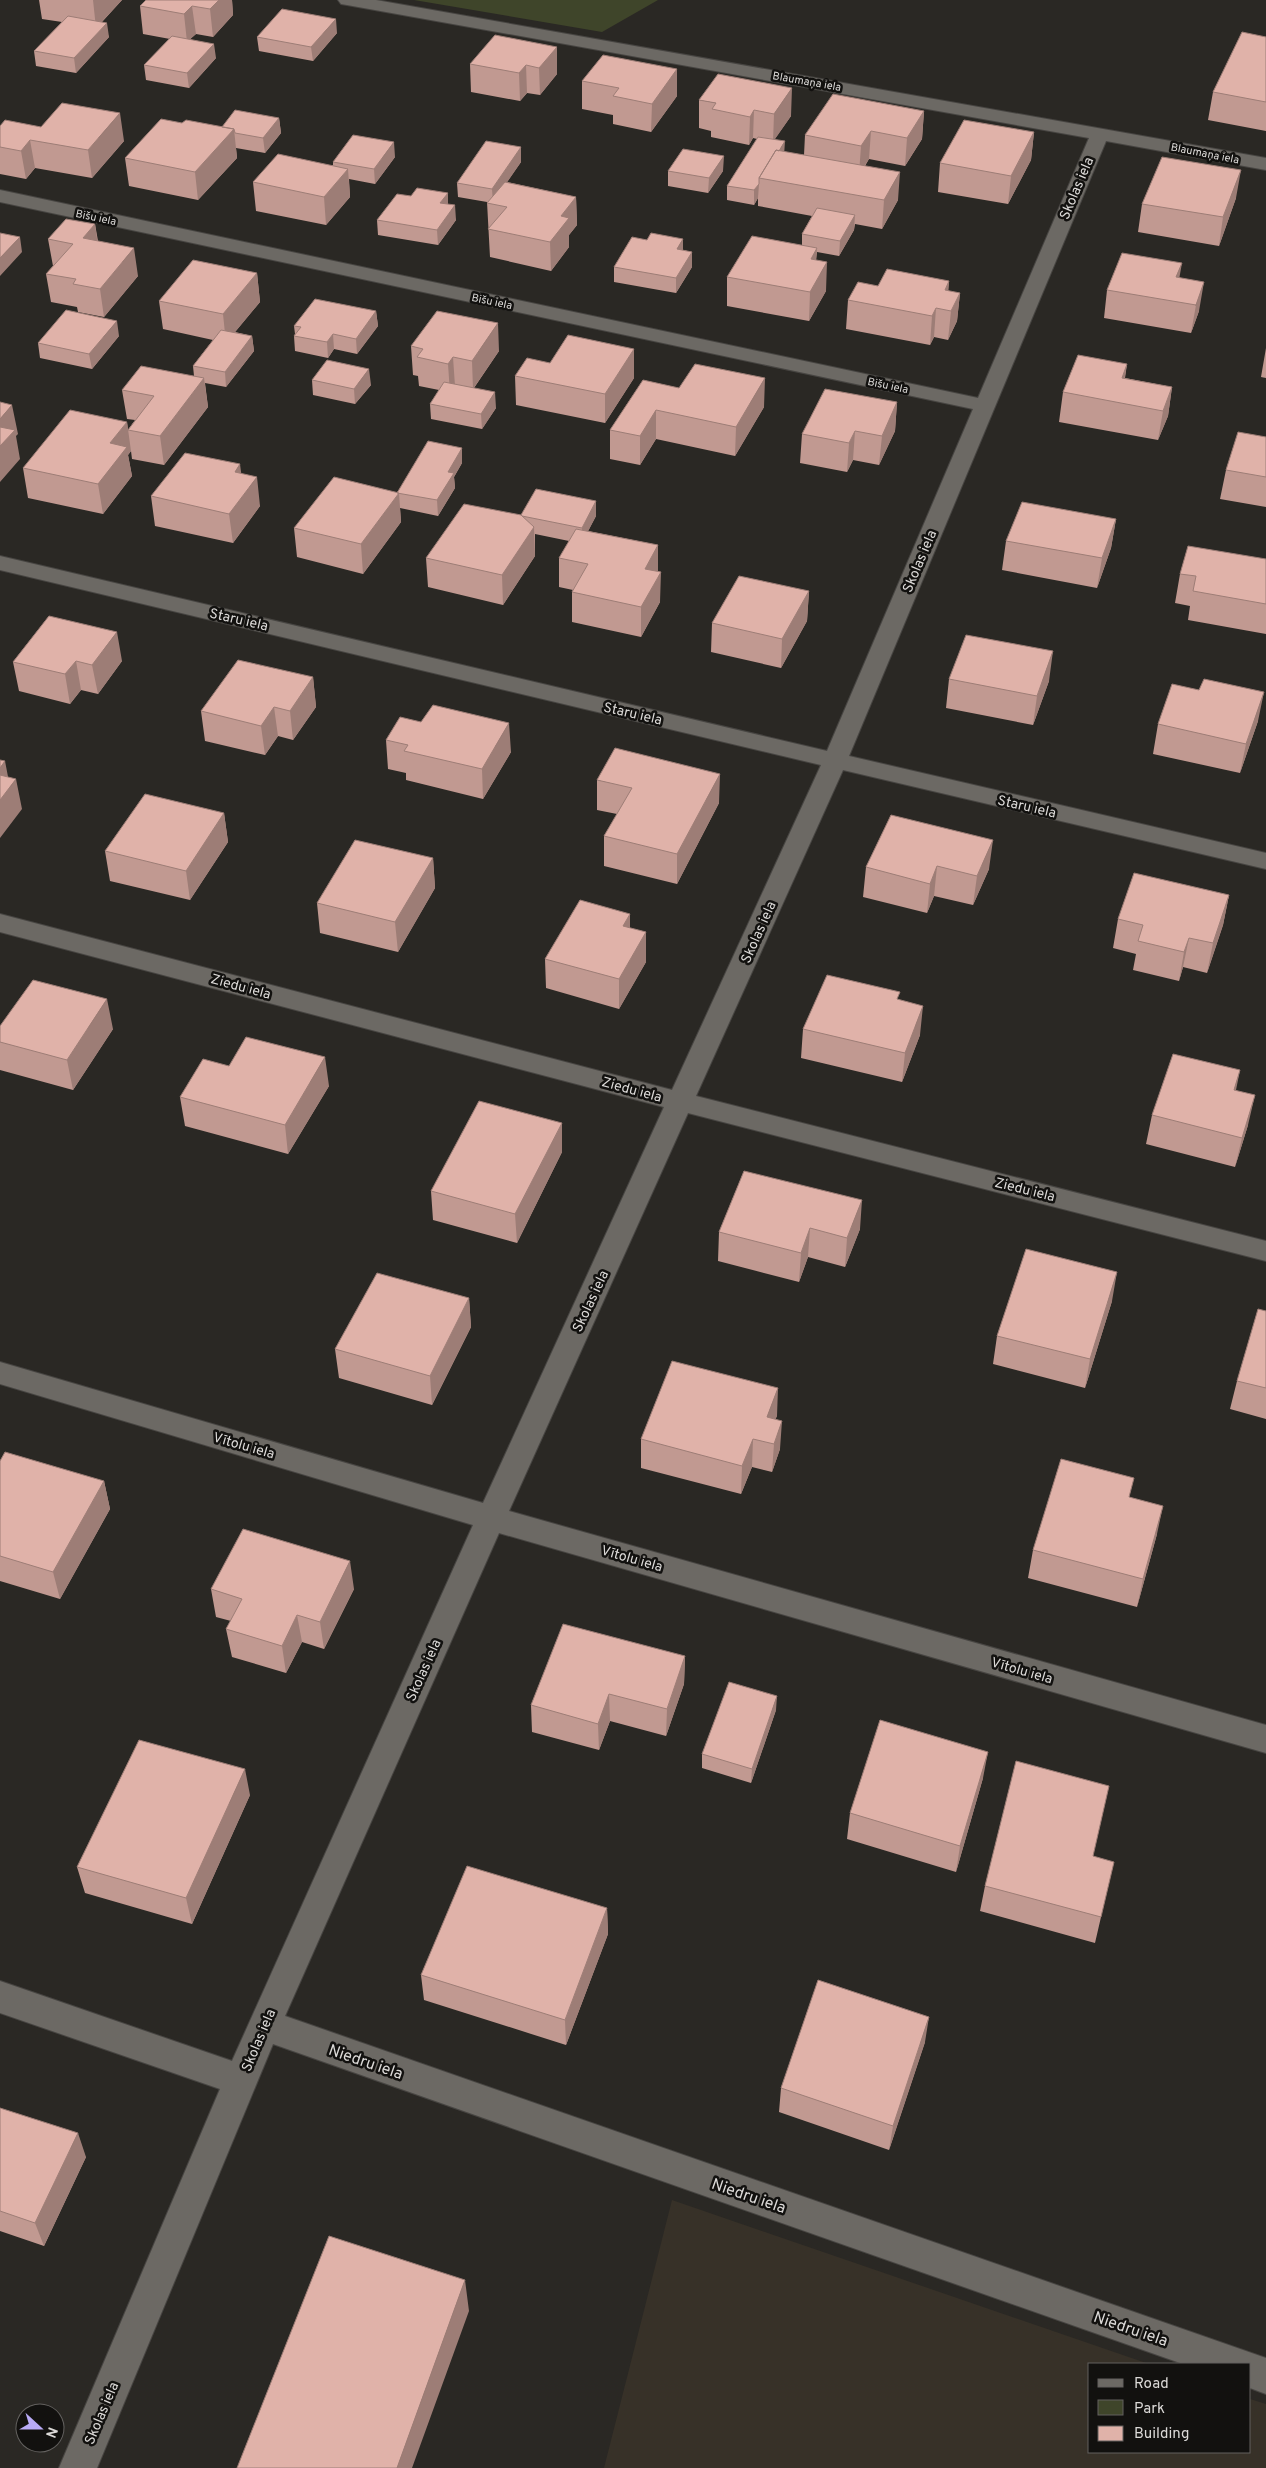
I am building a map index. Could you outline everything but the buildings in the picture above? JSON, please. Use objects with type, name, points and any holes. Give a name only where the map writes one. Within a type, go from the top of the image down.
[{"type":"street","name":"Blaumaņa iela","points":[[347,0],[1266,164]]},
{"type":"street","name":"Skolas iela","points":[[78,2468],[264,2025],[834,761],[1100,133]]},
{"type":"street","name":"Bišu iela","points":[[0,196],[984,405]]},
{"type":"street","name":"Staru iela","points":[[0,562],[834,761],[1265,858]]},
{"type":"street","name":"Ziedu iela","points":[[0,923],[681,1102],[1266,1251]]},
{"type":"street","name":"Vītolu iela","points":[[0,1372],[491,1518],[1266,1740]]},
{"type":"street","points":[[0,1998],[241,2080]]},
{"type":"street","name":"Niedru iela","points":[[264,2025],[1231,2363]]},
{"type":"street","points":[[1251,2370],[1266,2376]]},
{"type":"shaded area","points":[[672,2200],[1146,2363],[1088,2363],[1088,2453],[1251,2453],[1251,2399],[1266,2404],[1266,2468],[604,2468]]},
{"type":"green space","points":[[414,0],[658,0],[602,32]]}]
